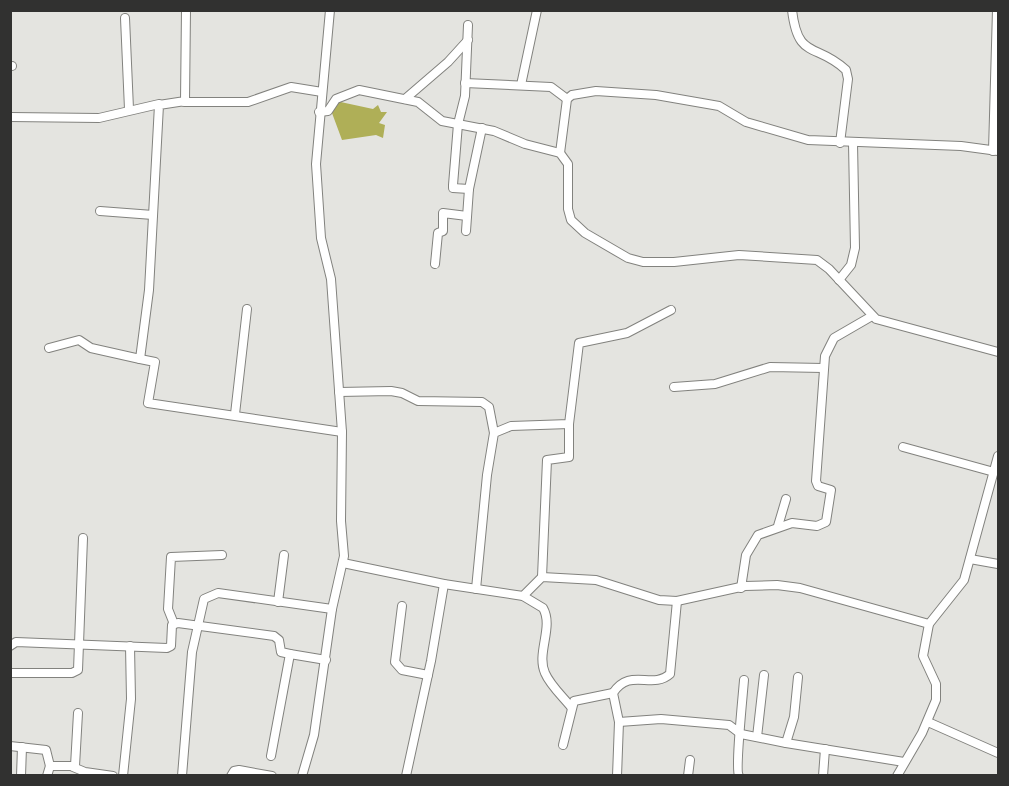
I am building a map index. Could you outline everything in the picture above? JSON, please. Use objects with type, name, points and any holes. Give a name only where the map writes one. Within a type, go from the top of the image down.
[{"type":"street","points":[[184,102],[186,10]]},
{"type":"street","points":[[302,776],[314,735],[332,609],[343,563],[342,432],[331,274],[321,238],[317,196],[319,112],[330,10]]},
{"type":"street","points":[[520,86],[537,10]]},
{"type":"street","points":[[792,10],[794,30],[800,42],[846,70],[848,79],[840,143]]},
{"type":"street","points":[[560,153],[567,99],[572,95],[596,91],[665,96],[719,106],[746,122],[798,138],[840,143],[961,146],[996,151],[997,10]]},
{"type":"street","points":[[125,18],[129,109]]},
{"type":"street","points":[[468,25],[463,110],[458,124],[453,187],[469,189]]},
{"type":"street","points":[[405,99],[448,62],[468,40]]},
{"type":"street","points":[[465,83],[554,88],[567,99]]},
{"type":"street","points":[[10,117],[99,118],[129,109],[159,104],[248,102],[291,87],[322,92]]},
{"type":"street","points":[[319,112],[328,111],[336,99],[356,90],[420,103],[440,120],[482,128],[525,144],[560,153],[568,164],[568,209],[571,220],[585,233],[628,258],[650,262],[739,255],[812,259],[821,262],[872,316],[885,323],[999,352]]},
{"type":"street","points":[[140,359],[149,290],[159,104]]},
{"type":"street","points":[[466,231],[469,189],[482,128]]},
{"type":"street","points":[[839,280],[851,265],[855,248],[853,143]]},
{"type":"street","points":[[100,211],[153,215]]},
{"type":"street","points":[[435,264],[438,233],[443,231],[443,213],[467,216]]},
{"type":"street","points":[[235,414],[247,309]]},
{"type":"street","points":[[523,596],[542,578],[547,460],[569,457],[569,424],[579,344],[627,333],[672,310]]},
{"type":"street","points":[[741,588],[746,555],[758,535],[778,526],[792,523],[820,526],[826,522],[832,492],[830,489],[818,486],[816,481],[823,368],[827,348],[834,338],[872,316]]},
{"type":"street","points":[[49,348],[79,340],[91,348],[155,362],[148,403],[235,414],[342,432]]},
{"type":"street","points":[[674,387],[715,384],[770,367],[823,368]]},
{"type":"street","points":[[339,392],[391,391],[402,393],[418,401],[482,402],[489,407],[494,433],[487,475],[477,589]]},
{"type":"street","points":[[494,433],[511,426],[569,424]]},
{"type":"street","points":[[903,447],[994,472]]},
{"type":"street","points":[[897,776],[928,722],[937,692],[923,656],[928,624],[961,587],[999,456]]},
{"type":"street","points":[[778,526],[786,499]]},
{"type":"street","points":[[10,673],[75,672],[79,667],[83,538]]},
{"type":"street","points":[[10,646],[16,642],[171,646],[174,624],[168,609],[171,557],[222,555]]},
{"type":"street","points":[[278,602],[284,555]]},
{"type":"street","points":[[970,559],[999,564]]},
{"type":"street","points":[[343,563],[444,584],[523,596],[546,613],[543,664],[545,673],[571,707]]},
{"type":"street","points":[[542,578],[596,580],[659,600],[676,601],[766,584],[800,588],[928,624]]},
{"type":"street","points":[[406,776],[428,675],[444,584]]},
{"type":"street","points":[[182,776],[192,652],[204,599],[208,595],[218,593],[332,609]]},
{"type":"street","points":[[617,776],[619,722],[613,693],[619,684],[626,680],[662,679],[670,674],[676,601]]},
{"type":"street","points":[[402,606],[395,663],[402,670],[428,675]]},
{"type":"street","points":[[174,624],[274,636],[279,640],[281,652],[326,660]]},
{"type":"street","points":[[123,776],[130,699],[130,646]]},
{"type":"street","points":[[271,756],[290,654]]},
{"type":"street","points":[[757,737],[764,675]]},
{"type":"street","points":[[786,743],[794,717],[798,676]]},
{"type":"street","points":[[737,775],[744,680]]},
{"type":"street","points":[[563,745],[571,707],[577,699],[613,693]]},
{"type":"street","points":[[73,768],[76,763],[78,713]]},
{"type":"street","points":[[619,722],[674,719],[729,725],[741,734],[903,762]]},
{"type":"street","points":[[928,722],[999,753]]},
{"type":"street","points":[[10,746],[46,750],[50,766],[47,776]]},
{"type":"street","points":[[21,776],[22,747]]},
{"type":"street","points":[[823,776],[825,749]]},
{"type":"street","points":[[688,776],[690,760]]},
{"type":"street","points":[[50,766],[113,776]]},
{"type":"street","points":[[231,776],[234,771],[240,770],[272,776]]},
{"type":"shaded area","points":[[336,101],[373,109],[378,105],[381,112],[387,112],[379,123],[385,125],[383,138],[376,135],[342,140],[332,113]]}]
